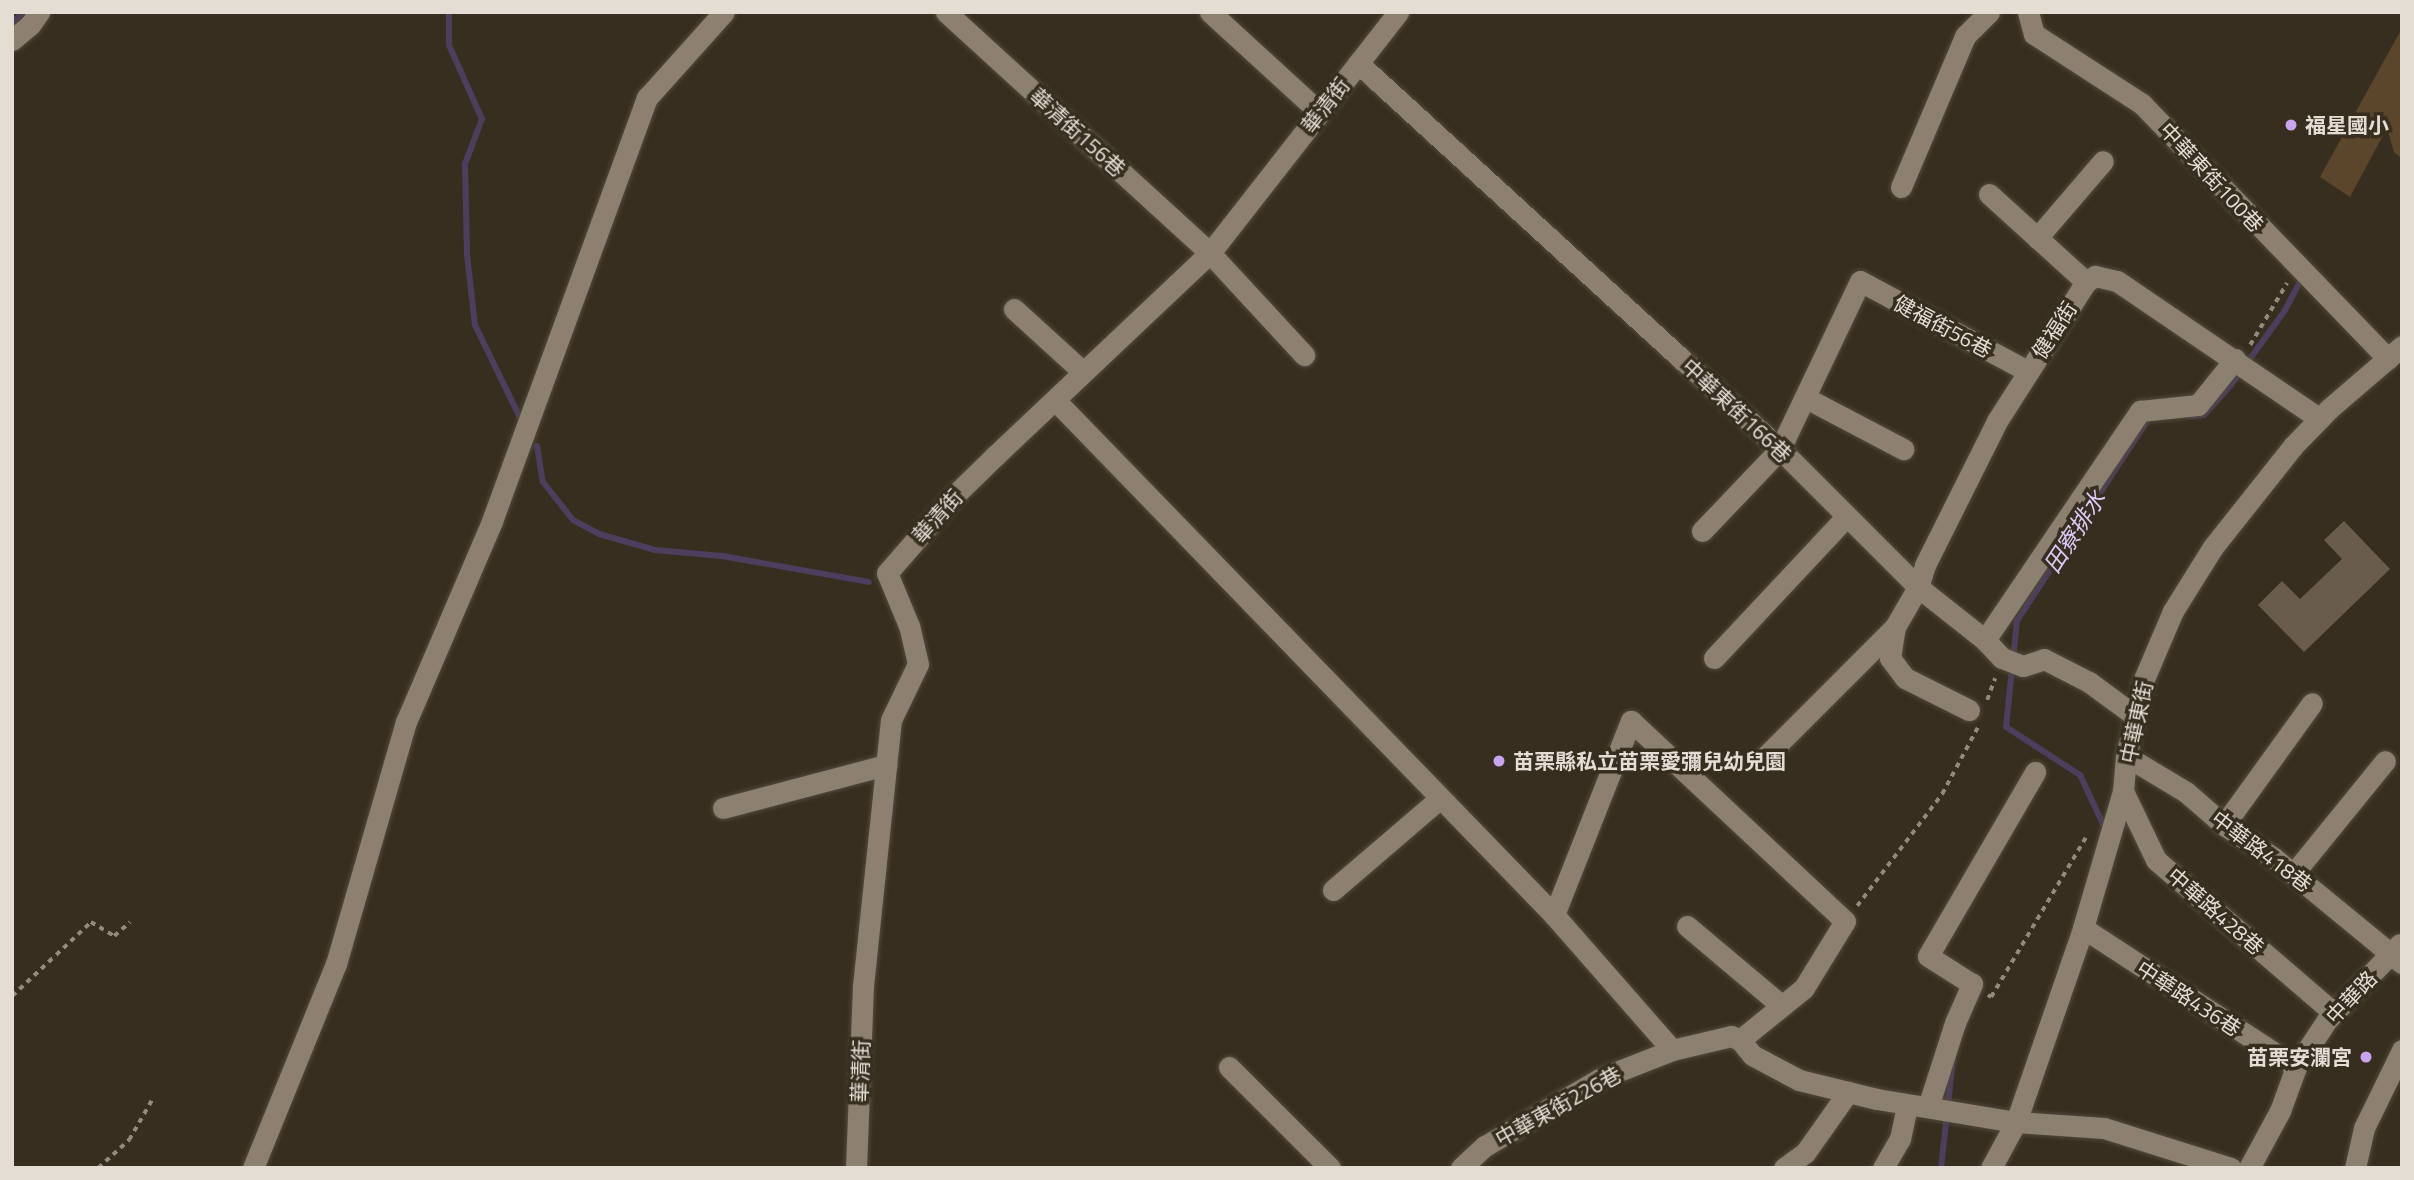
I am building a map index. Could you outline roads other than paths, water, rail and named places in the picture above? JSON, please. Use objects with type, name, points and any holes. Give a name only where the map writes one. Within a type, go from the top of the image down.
[{"type":"street","points":[[12,40],[30,25],[38,12]]},
{"type":"street","points":[[253,1168],[336,964],[407,722],[492,521],[648,98],[724,12]]},
{"type":"street","name":"華清街156巷","points":[[946,12],[1210,253],[1304,355]]},
{"type":"street","points":[[1210,12],[1320,112]]},
{"type":"street","name":"華清街","points":[[856,1168],[863,986],[891,720],[918,664],[909,626],[887,573],[955,495],[1082,371],[1210,253],[1398,12]]},
{"type":"street","points":[[1901,187],[1965,36],[1989,12]]},
{"type":"street","name":"中華東街100巷","points":[[2028,12],[2034,34],[2143,104],[2297,266],[2397,351]]},
{"type":"street","name":"中華東街166巷","points":[[1358,64],[1780,449],[1918,587],[1985,639],[2002,658],[2023,666],[2044,659],[2089,682],[2134,715]]},
{"type":"street","points":[[2037,238],[2103,161]]},
{"type":"street","points":[[1989,194],[2086,282]]},
{"type":"street","name":"健福街","points":[[1764,758],[1895,627],[1918,587],[1926,565],[1997,421],[2027,370],[2086,282],[2095,276],[2117,281],[2320,419]]},
{"type":"street","name":"健福街56巷","points":[[1806,398],[1860,281],[2027,370]]},
{"type":"street","points":[[1014,309],[1082,371]]},
{"type":"street","name":"中華東街","points":[[1991,1168],[2016,1122],[2083,928],[2123,790],[2134,715],[2156,647],[2188,583],[2251,497],[2320,419],[2397,351]]},
{"type":"street","points":[[1985,639],[2140,411],[2198,405],[2242,364]]},
{"type":"street","points":[[1702,531],[1780,449],[1806,398],[1903,449]]},
{"type":"street","points":[[1055,400],[1554,915],[1672,1050]]},
{"type":"street","points":[[1714,658],[1846,517]]},
{"type":"street","name":"健福街","points":[[1895,627],[1890,658],[1905,678],[1978,714]]},
{"type":"street","points":[[2224,825],[2312,703]]},
{"type":"street","points":[[1554,915],[1631,721],[1845,921],[1804,988],[1740,1040],[1752,1055],[1799,1080],[1848,1092],[2016,1122],[2104,1128],[2231,1168]]},
{"type":"street","name":"中華路418巷","points":[[2126,757],[2186,792],[2224,825],[2294,873],[2398,953]]},
{"type":"street","points":[[2294,873],[2385,761]]},
{"type":"street","points":[[723,808],[886,765]]},
{"type":"street","points":[[1883,1168],[1923,1106],[1972,984],[1928,956],[2035,772]]},
{"type":"street","name":"中華路428巷","points":[[2123,790],[2156,860],[2334,1013]]},
{"type":"street","points":[[1333,890],[1439,799]]},
{"type":"street","points":[[1687,926],[1782,1006]]},
{"type":"street","name":"中華路436巷","points":[[2083,928],[2296,1067]]},
{"type":"street","name":"中華路","points":[[2249,1168],[2280,1111],[2296,1067],[2334,1013],[2398,953]]},
{"type":"street","name":"中華東街226巷","points":[[1461,1168],[1485,1146],[1589,1085],[1672,1050],[1731,1037],[1740,1040]]},
{"type":"street","points":[[2355,1168],[2364,1128],[2402,1050]]},
{"type":"street","points":[[1229,1067],[1330,1168]]},
{"type":"street","points":[[1784,1168],[1805,1153],[1848,1092]]},
{"type":"waterway","points":[[12,22],[25,12]]},
{"type":"waterway","points":[[449,12],[449,45],[482,119],[465,164],[467,255],[475,325],[522,422]]},
{"type":"waterway","name":"田寮排水","points":[[2189,416],[2204,415],[2231,385],[2285,310],[2300,282]]},
{"type":"waterway","name":"田寮排水","points":[[2103,824],[2080,775],[2006,727],[2017,621],[2149,418],[2154,418]]},
{"type":"waterway","points":[[537,446],[543,482],[573,520],[599,534],[655,550],[722,556],[869,582]]},
{"type":"waterway","name":"田寮排水","points":[[1941,1168],[1953,1059]]},
{"type":"place","name":"福星國小","points":[[2291,125]]},
{"type":"place","name":"苗栗縣私立苗栗愛彌兒幼兒園","points":[[1499,761]]},
{"type":"place","name":"苗栗安瀾宮","points":[[2366,1057]]}]
